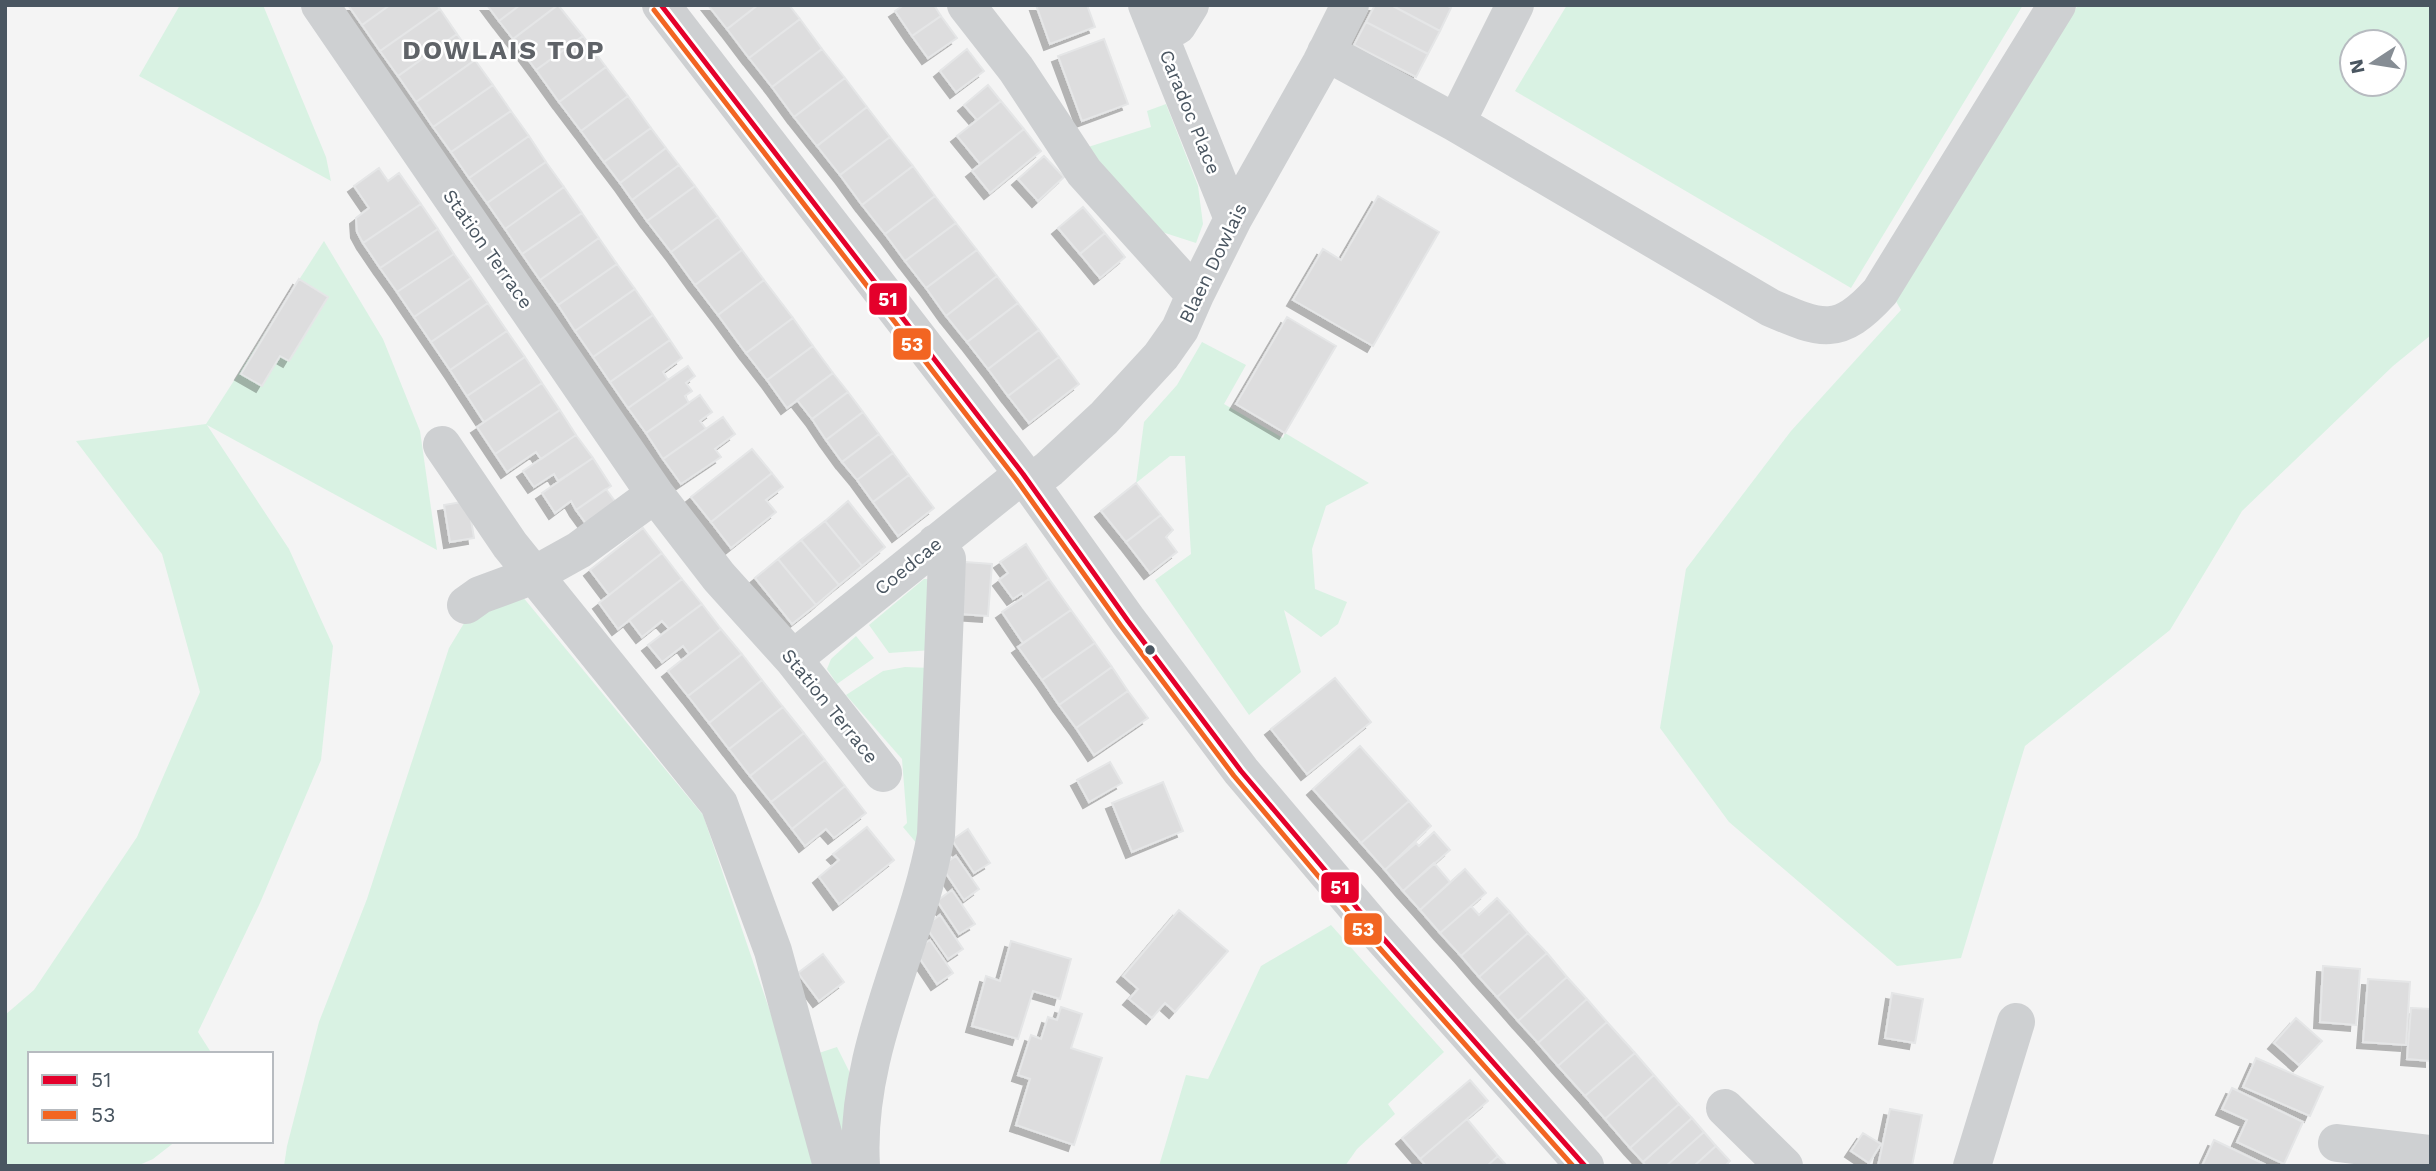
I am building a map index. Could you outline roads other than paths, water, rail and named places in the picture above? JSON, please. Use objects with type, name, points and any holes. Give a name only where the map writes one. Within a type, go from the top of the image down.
[{"type":"street","name":"Station Terrace","points":[[320,5],[655,494],[719,577],[793,659],[883,773]]},
{"type":"street","points":[[661,5],[1026,479],[1241,771],[1383,938],[1585,1166]]},
{"type":"street","points":[[966,5],[1016,69],[1084,172],[1195,295]]},
{"type":"street","points":[[1153,20],[1177,26],[1190,5]]},
{"type":"street","name":"Blaen Dowlais","points":[[1026,479],[1049,469],[1104,418],[1161,356],[1180,329],[1233,219],[1350,5]]},
{"type":"street","points":[[1456,123],[1515,5]]},
{"type":"street","points":[[1326,52],[1456,123],[1771,309],[1812,325],[1838,324],[1862,312],[1880,292],[2057,5]]},
{"type":"street","name":"Caradoc Place","points":[[1153,20],[1233,219]]},
{"type":"street","points":[[442,446],[510,545],[719,804],[773,951],[832,1166]]},
{"type":"street","name":"Coedcae","points":[[793,659],[936,543],[1026,479]]},
{"type":"street","points":[[466,606],[480,595],[534,575],[579,550],[655,494]]},
{"type":"street","points":[[861,1166],[860,1145],[874,1044],[930,868],[936,835],[947,559],[936,543]]},
{"type":"street","points":[[1972,1166],[2016,1022]]},
{"type":"street","points":[[1725,1108],[1784,1166]]},
{"type":"street","points":[[2353,1152],[2431,1154]]},
{"type":"district","name":"DOWLAIS TOP","points":[[504,50]]}]
